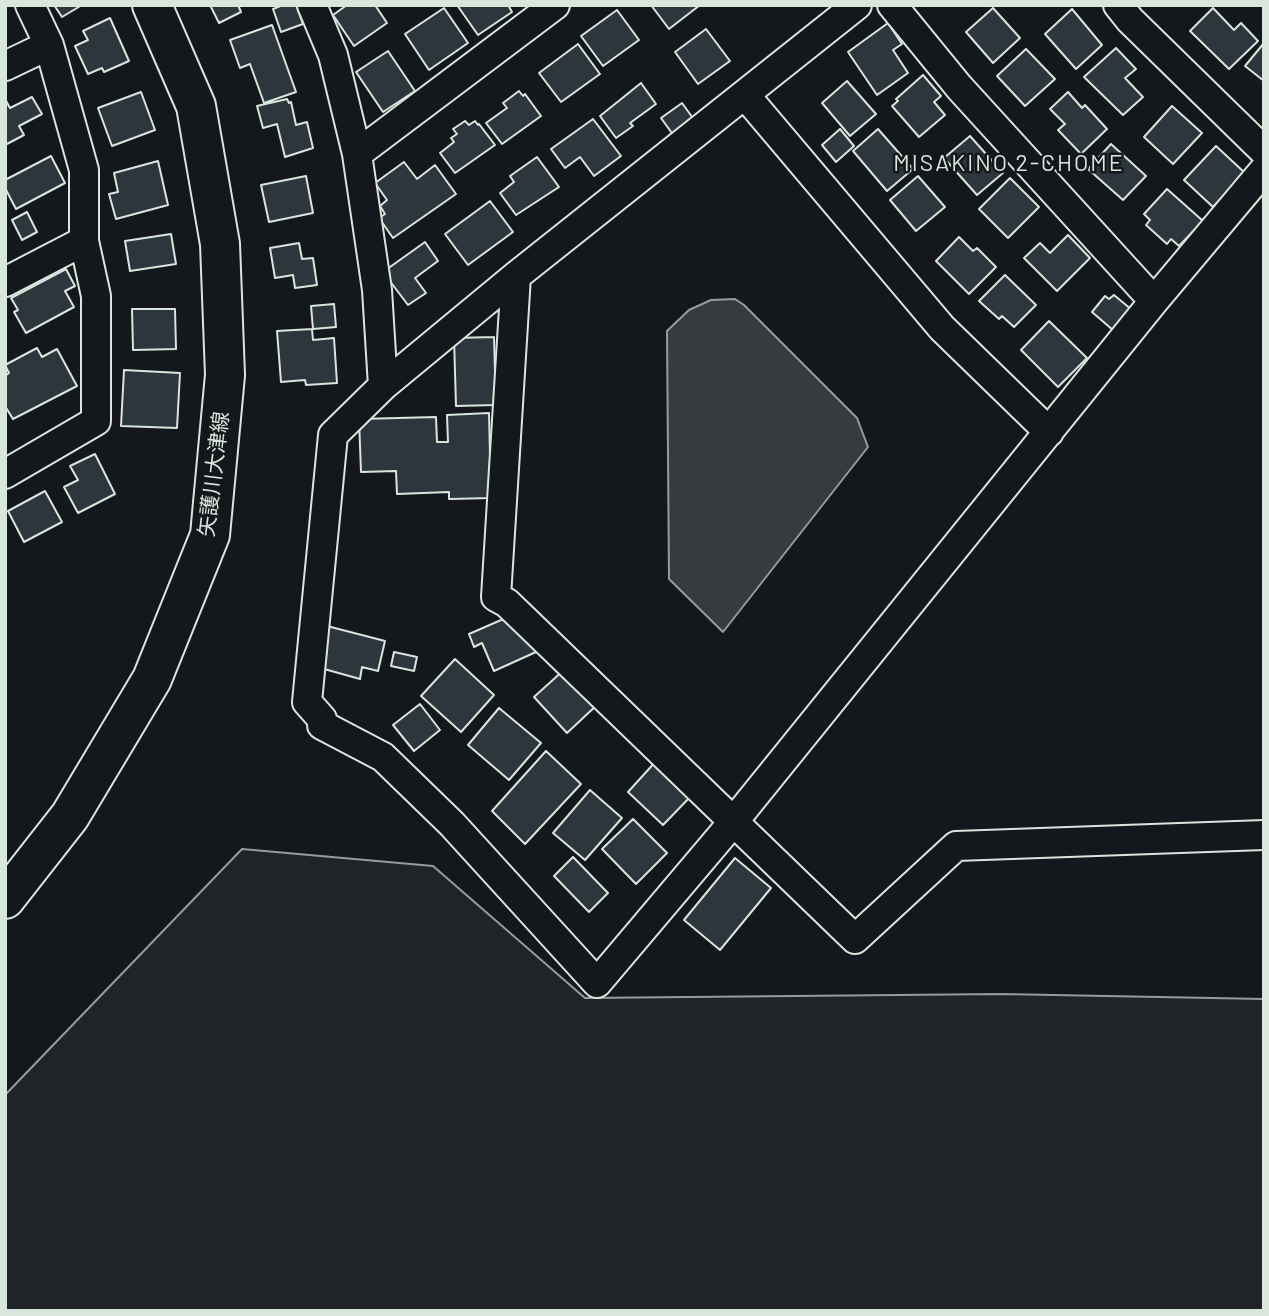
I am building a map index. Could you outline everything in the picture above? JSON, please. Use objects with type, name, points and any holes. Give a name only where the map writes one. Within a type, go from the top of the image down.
[{"type":"main road","name":"矢護川大津線","points":[[5,899],[70,816],[152,679],[210,536],[225,375],[220,244],[196,106],[152,5]]},
{"type":"street","points":[[5,474],[96,421],[96,296],[84,241],[84,170],[49,45],[30,5]]},
{"type":"street","points":[[312,5],[333,55],[357,154],[377,290],[383,386]]},
{"type":"street","points":[[357,154],[555,5]]},
{"type":"street","points":[[857,5],[516,276],[383,386],[333,435],[307,702],[322,719],[322,725],[383,757],[452,824],[597,983],[734,821],[1153,301],[1264,170]]},
{"type":"street","points":[[892,5],[959,87],[1153,301]]},
{"type":"street","points":[[1118,5],[1140,30],[1264,151]]},
{"type":"street","points":[[5,66],[49,45]]},
{"type":"street","points":[[745,96],[942,328],[1049,432]]},
{"type":"street","points":[[5,282],[84,241]]},
{"type":"street","points":[[516,276],[496,597],[508,603],[855,939],[956,846],[1264,835]]},
{"type":"shaded area","points":[[735,299],[857,418],[868,447],[723,632],[669,579],[667,331],[689,310],[711,300]]},
{"type":"shaded area","points":[[242,849],[433,866],[585,998],[1001,994],[1264,999],[1264,1311],[5,1311],[5,1095]]},
{"type":"building","points":[[54,5],[82,5],[62,17]]},
{"type":"building","points":[[210,5],[238,5],[241,12],[219,23]]},
{"type":"building","points":[[283,5],[296,5],[303,24],[281,32],[273,9]]},
{"type":"building","points":[[347,5],[375,5],[387,23],[354,46],[333,15]]},
{"type":"building","points":[[457,5],[508,5],[512,12],[478,35]]},
{"type":"building","points":[[651,5],[700,5],[669,29]]},
{"type":"building","points":[[444,8],[468,43],[429,70],[405,34]]},
{"type":"building","points":[[993,8],[1020,38],[993,63],[966,32]]},
{"type":"building","points":[[1213,8],[1234,30],[1241,23],[1258,41],[1229,69],[1190,31]]},
{"type":"building","points":[[1072,9],[1102,45],[1076,69],[1045,34]]},
{"type":"building","points":[[617,10],[639,40],[603,66],[581,36]]},
{"type":"building","points":[[110,18],[129,61],[104,72],[102,68],[88,74],[75,46],[88,40],[83,31]]},
{"type":"building","points":[[888,23],[902,44],[893,50],[908,73],[877,95],[848,52]]},
{"type":"building","points":[[272,25],[296,92],[264,103],[250,64],[240,68],[230,40]]},
{"type":"building","points":[[706,29],[730,61],[698,84],[675,52]]},
{"type":"building","points":[[1264,43],[1264,81],[1245,66]]},
{"type":"building","points":[[578,44],[600,74],[561,102],[539,73]]},
{"type":"building","points":[[1116,48],[1136,69],[1125,78],[1143,97],[1123,115],[1084,77]]},
{"type":"building","points":[[1026,49],[1055,79],[1025,106],[997,76]]},
{"type":"building","points":[[388,51],[415,91],[383,112],[356,72]]},
{"type":"building","points":[[923,75],[941,96],[934,102],[945,115],[919,137],[892,106],[898,101],[896,99]]},
{"type":"building","points":[[847,81],[876,114],[850,136],[822,103]]},
{"type":"building","points":[[641,83],[656,104],[630,123],[633,126],[616,138],[600,116]]},
{"type":"building","points":[[519,91],[523,96],[525,94],[541,116],[502,144],[486,123],[507,108],[503,103]]},
{"type":"building","points":[[141,92],[155,130],[112,146],[98,108]]},
{"type":"building","points":[[1068,92],[1082,108],[1085,105],[1107,129],[1081,154],[1058,130],[1065,124],[1050,109]]},
{"type":"building","points":[[32,97],[42,114],[19,126],[24,135],[5,145],[5,99],[10,108]]},
{"type":"building","points":[[287,99],[291,102],[296,125],[307,122],[313,148],[285,157],[277,124],[263,128],[257,106]]},
{"type":"building","points":[[682,103],[695,121],[674,136],[661,118]]},
{"type":"building","points":[[1172,106],[1202,133],[1173,164],[1144,137]]},
{"type":"building","points":[[593,119],[621,156],[594,176],[580,157],[565,168],[551,149]]},
{"type":"building","points":[[465,121],[469,125],[475,121],[479,124],[495,145],[455,173],[440,153],[454,142],[451,138],[457,134],[453,129]]},
{"type":"building","points":[[840,129],[854,146],[836,162],[822,145]]},
{"type":"building","points":[[878,129],[913,169],[887,191],[853,151]]},
{"type":"building","points":[[970,136],[1003,173],[977,195],[944,158]]},
{"type":"building","points":[[1111,144],[1146,176],[1123,200],[1088,169]]},
{"type":"building","points":[[1216,146],[1245,173],[1213,207],[1184,180]]},
{"type":"building","points":[[51,156],[65,183],[16,209],[5,188],[5,180]]},
{"type":"building","points":[[537,157],[559,187],[516,215],[500,193],[514,182],[510,176]]},
{"type":"building","points":[[158,161],[168,205],[116,219],[109,194],[118,192],[114,173]]},
{"type":"building","points":[[404,162],[417,179],[435,165],[456,194],[393,238],[379,218],[385,214],[380,206],[387,200],[375,183]]},
{"type":"building","points":[[306,176],[313,213],[269,222],[261,185]]},
{"type":"building","points":[[918,176],[945,207],[916,231],[890,200]]},
{"type":"building","points":[[1010,178],[1039,207],[1008,238],[979,209]]},
{"type":"building","points":[[1167,189],[1203,221],[1179,246],[1171,239],[1167,244],[1146,225],[1150,220],[1144,214]]},
{"type":"building","points":[[490,201],[513,232],[468,265],[445,234]]},
{"type":"building","points":[[27,212],[37,232],[22,240],[12,220]]},
{"type":"building","points":[[171,234],[176,264],[130,271],[125,241]]},
{"type":"building","points":[[1068,235],[1090,258],[1057,291],[1024,258],[1040,243],[1050,253]]},
{"type":"building","points":[[959,237],[973,251],[977,248],[996,267],[969,294],[936,261]]},
{"type":"building","points":[[425,242],[438,261],[415,278],[426,293],[408,305],[383,272]]},
{"type":"building","points":[[299,243],[302,259],[313,258],[317,285],[295,288],[293,275],[275,278],[270,248]]},
{"type":"building","points":[[66,269],[75,286],[65,291],[74,307],[26,333],[14,312],[18,310],[11,298]]},
{"type":"building","points":[[1005,275],[1036,305],[1014,327],[1002,316],[999,319],[979,301]]},
{"type":"building","points":[[1114,295],[1132,310],[1114,331],[1092,312],[1105,296],[1109,299]]},
{"type":"building","points":[[334,304],[336,327],[313,329],[311,306]]},
{"type":"building","points":[[132,309],[175,309],[176,349],[133,350]]},
{"type":"building","points":[[1049,321],[1087,358],[1058,387],[1021,350]]},
{"type":"building","points":[[312,329],[313,340],[334,338],[337,383],[306,385],[305,380],[281,382],[277,331]]},
{"type":"building","points":[[494,337],[496,405],[456,406],[454,338]]},
{"type":"building","points":[[37,348],[42,357],[57,349],[77,386],[13,419],[5,406],[5,376],[9,373],[5,365]]},
{"type":"building","points":[[124,370],[180,373],[177,428],[121,426]]},
{"type":"building","points":[[489,413],[491,498],[449,499],[449,492],[397,494],[396,471],[361,472],[359,419],[436,417],[437,442],[448,442],[447,415]]},
{"type":"building","points":[[95,454],[115,494],[78,513],[64,487],[78,480],[70,466]]},
{"type":"building","points":[[45,491],[62,522],[24,542],[8,511]]},
{"type":"building","points":[[520,616],[536,652],[494,671],[482,643],[474,647],[469,634],[508,617]]},
{"type":"building","points":[[327,626],[385,641],[378,671],[362,667],[360,679],[317,667]]},
{"type":"building","points":[[394,652],[417,657],[414,671],[391,666]]},
{"type":"building","points":[[455,659],[494,695],[461,732],[421,696]]},
{"type":"building","points":[[566,668],[599,703],[567,733],[534,697]]},
{"type":"building","points":[[420,704],[440,730],[414,751],[393,725]]},
{"type":"building","points":[[499,708],[541,743],[509,780],[468,745]]},
{"type":"building","points":[[546,751],[581,784],[525,844],[492,811]]},
{"type":"building","points":[[657,760],[693,794],[663,825],[628,792]]},
{"type":"building","points":[[590,790],[622,818],[585,860],[553,833]]},
{"type":"building","points":[[633,819],[667,853],[636,884],[602,849]]},
{"type":"building","points":[[573,857],[608,893],[589,912],[554,876]]},
{"type":"building","points":[[735,858],[771,888],[720,950],[684,920]]},
{"type":"district","name":"MISAKINO 2-CHOME","points":[[1009,163]]}]
